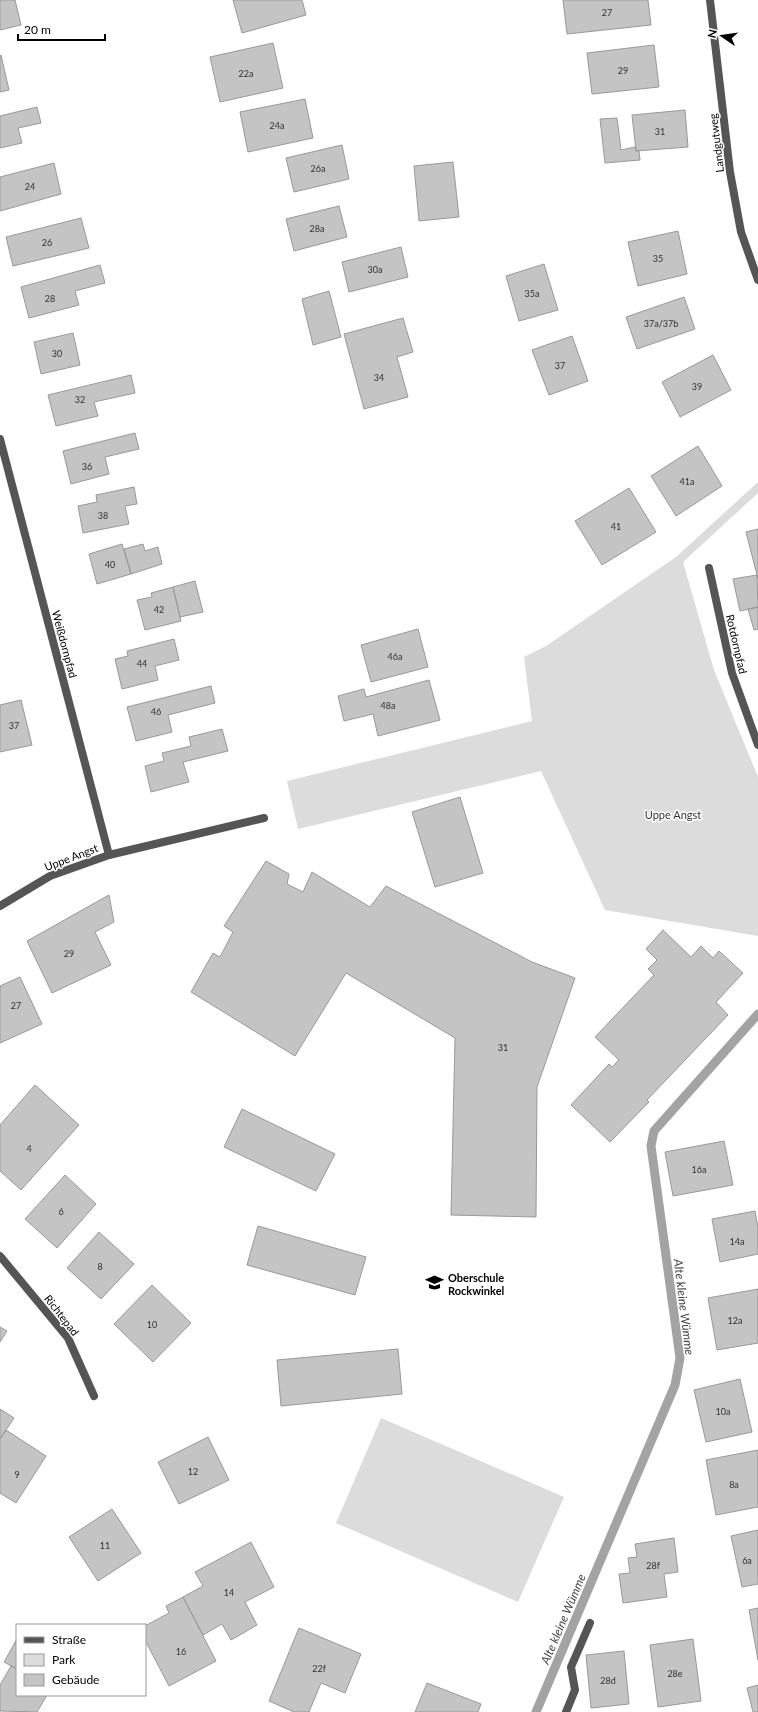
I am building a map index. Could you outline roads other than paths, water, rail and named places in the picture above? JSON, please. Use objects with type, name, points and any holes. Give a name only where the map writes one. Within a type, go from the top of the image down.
[{"type":"street","name":"Landgutweg","points":[[710,0],[730,172],[741,232],[758,280]]},
{"type":"street","name":"Weißdornpfad","points":[[0,439],[109,855]]},
{"type":"street","name":"Rotdornpfad","points":[[709,568],[732,673],[758,745]]},
{"type":"street","name":"Uppe Angst","points":[[0,906],[50,876],[109,855],[264,818]]},
{"type":"street","name":"Richtepad","points":[[0,1256],[68,1338],[94,1396]]},
{"type":"street","points":[[566,1712],[575,1690],[571,1667],[590,1623]]},
{"type":"waterway","name":"Alte kleine Wümme","points":[[536,1712],[675,1385],[680,1358],[651,1146],[654,1131],[758,1014]]},
{"type":"place","name":"Oberschule Rockwinkel","points":[[435,1283]]}]
